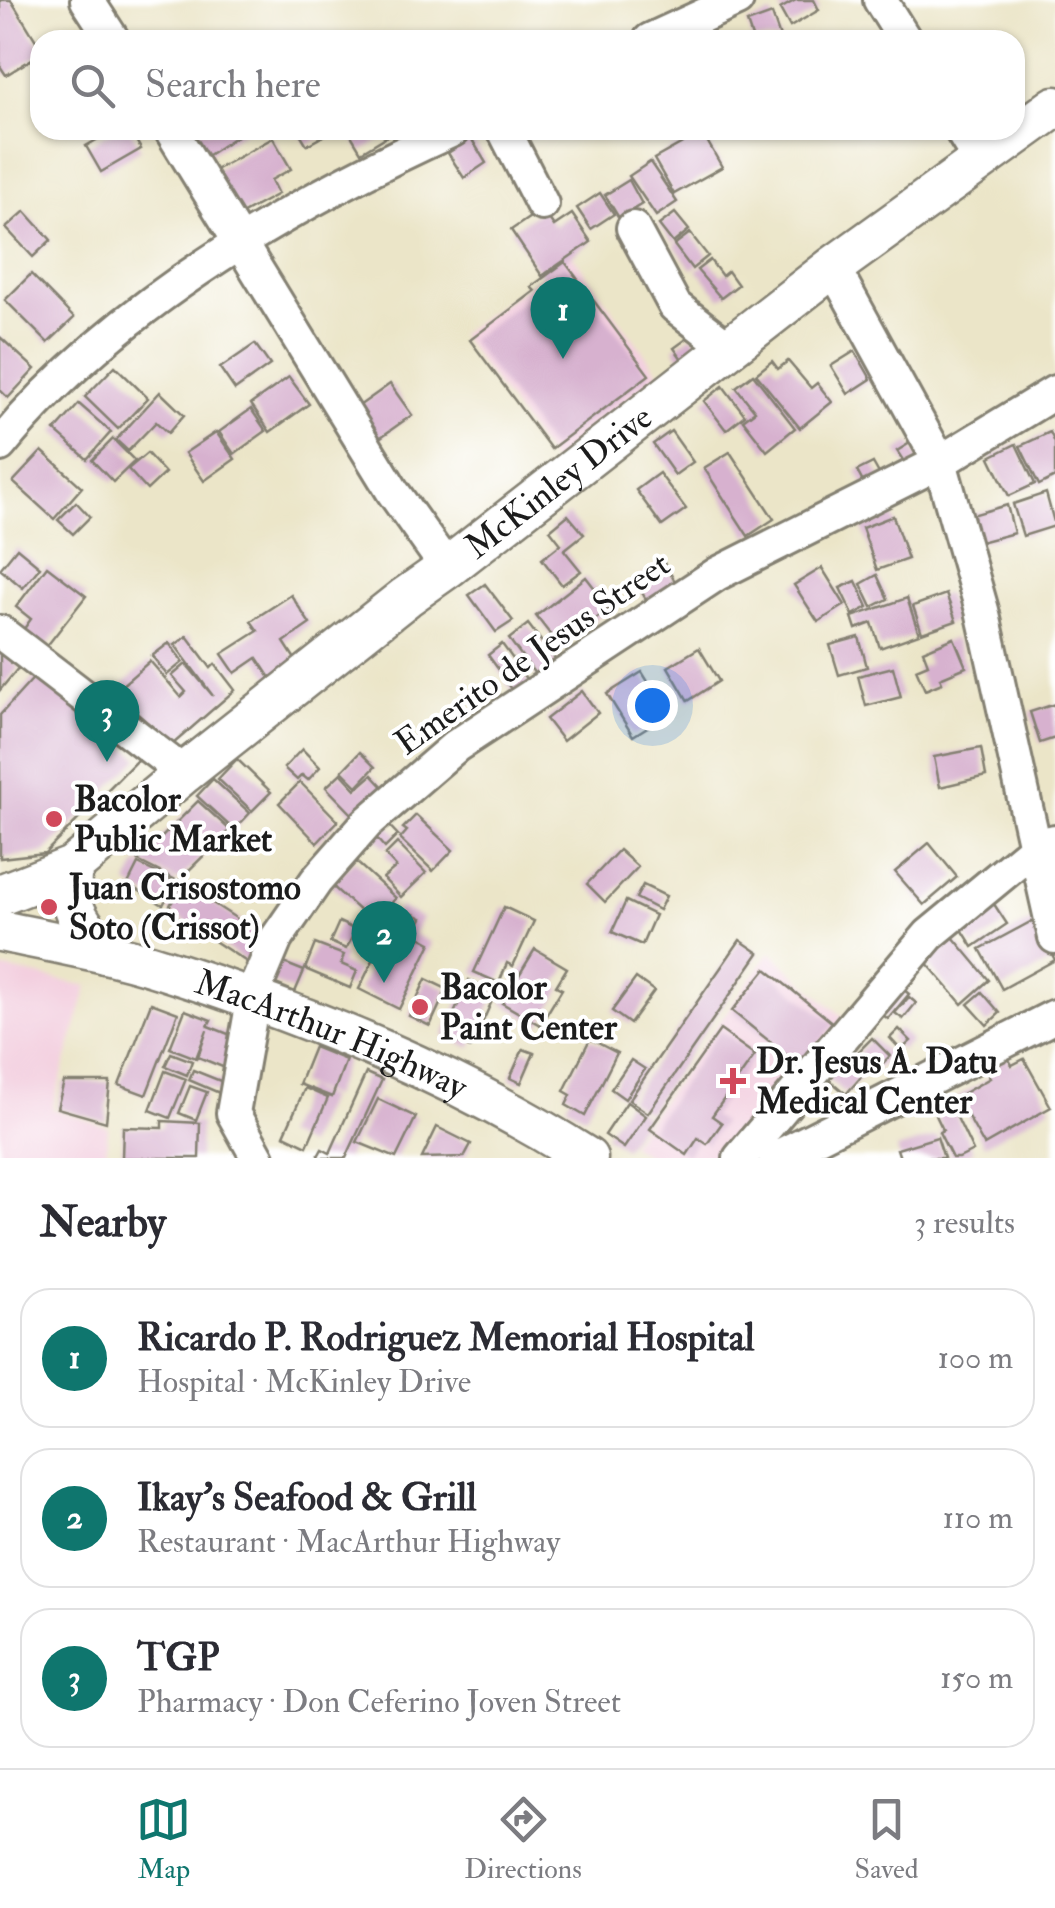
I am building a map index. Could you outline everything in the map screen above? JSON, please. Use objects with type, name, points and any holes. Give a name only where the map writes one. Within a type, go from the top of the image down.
[{"type":"main road","name":"McKinley Drive","points":[[1025,121],[1055,107]]},
{"type":"main road","name":"McKinley Drive","points":[[0,895],[72,867],[406,597],[834,267],[971,145]]},
{"type":"main road","points":[[72,867],[69,889],[74,914],[105,954]]},
{"type":"main road","name":"MacArthur Highway","points":[[0,930],[162,968],[345,1035],[429,1072],[583,1157]]},
{"type":"street","points":[[88,0],[107,30]]},
{"type":"street","points":[[672,30],[736,0]]},
{"type":"street","points":[[880,0],[899,30]]},
{"type":"street","points":[[176,140],[394,492],[447,568]]},
{"type":"street","points":[[0,445],[31,407],[76,364],[174,286],[386,161],[432,140]]},
{"type":"street","points":[[509,140],[542,204]]},
{"type":"street","points":[[633,228],[675,306],[730,349]]},
{"type":"street","points":[[834,267],[940,462],[1046,844],[1055,937]]},
{"type":"street","name":"Emerito de Jesus Street","points":[[258,1158],[232,1114],[252,1001],[276,939],[316,881],[367,823],[456,746],[717,574],[940,462],[1055,392]]},
{"type":"street","points":[[0,632],[184,773]]},
{"type":"street","points":[[740,1158],[929,935],[1046,844]]},
{"type":"street","points":[[776,1158],[1055,1016]]},
{"type":"shaded area","points":[[572,255],[667,384],[556,467],[459,334]]},
{"type":"shaded area","name":"Dr. Jesus A. Datu Medical Center","points":[[770,952],[844,1018],[725,1158],[651,1158],[630,1144]]},
{"type":"shaded area","points":[[0,968],[88,986],[52,1109],[108,1127],[106,1158],[0,1158]]},
{"type":"building","points":[[0,0],[11,0],[30,31],[30,60],[6,75],[0,66]]},
{"type":"building","points":[[796,0],[814,0],[819,10],[790,27],[780,9]]},
{"type":"building","points":[[772,14],[778,30],[749,30],[747,23]]},
{"type":"building","points":[[96,140],[136,140],[141,149],[101,172],[86,146]]},
{"type":"building","points":[[190,140],[231,140],[199,161]]},
{"type":"building","points":[[269,140],[274,140],[291,169],[271,180],[278,194],[234,218],[210,173]]},
{"type":"building","points":[[354,140],[381,140],[361,152]]},
{"type":"building","points":[[472,140],[486,163],[464,178],[448,153]]},
{"type":"building","points":[[688,140],[707,140],[722,167],[674,194],[654,159]]},
{"type":"building","points":[[650,162],[677,202],[656,216],[629,176]]},
{"type":"building","points":[[629,180],[642,204],[619,218],[605,195]]},
{"type":"building","points":[[600,193],[614,214],[591,229],[577,208]]},
{"type":"building","points":[[542,209],[554,226],[572,214],[591,242],[542,276],[511,230]]},
{"type":"building","points":[[25,211],[51,240],[33,257],[6,228]]},
{"type":"building","points":[[675,213],[689,230],[673,243],[659,225]]},
{"type":"building","points":[[690,233],[708,256],[692,269],[674,245]]},
{"type":"building","points":[[710,260],[722,276],[728,271],[738,285],[721,298],[697,270]]},
{"type":"building","points":[[565,262],[649,375],[551,449],[470,340],[535,291],[531,287]]},
{"type":"building","points":[[31,274],[74,318],[48,343],[5,300]]},
{"type":"building","points":[[692,335],[702,349],[684,362],[674,348]]},
{"type":"building","points":[[0,337],[35,369],[8,398],[0,390]]},
{"type":"building","points":[[255,344],[270,365],[235,390],[220,368]]},
{"type":"building","points":[[855,351],[871,379],[848,394],[831,366]]},
{"type":"building","points":[[772,361],[778,369],[788,361],[811,388],[817,383],[832,402],[800,428],[756,374]]},
{"type":"building","points":[[115,366],[148,398],[118,429],[85,397]]},
{"type":"building","points":[[753,374],[795,428],[767,451],[743,420],[755,411],[736,387]]},
{"type":"building","points":[[289,377],[309,404],[270,432],[251,404]]},
{"type":"building","points":[[390,384],[412,415],[371,444],[349,413]]},
{"type":"building","points":[[723,386],[745,415],[726,430],[704,401]]},
{"type":"building","points":[[160,392],[184,415],[168,433],[156,422],[128,451],[116,440]]},
{"type":"building","points":[[79,404],[111,432],[87,459],[55,431]]},
{"type":"building","points":[[251,409],[266,431],[234,454],[219,432]]},
{"type":"building","points":[[671,431],[693,462],[675,475],[653,444]]},
{"type":"building","points":[[216,432],[235,459],[204,481],[185,453]]},
{"type":"building","points":[[1050,432],[1055,443],[1055,477],[1039,485],[1020,446]]},
{"type":"building","points":[[113,439],[135,461],[113,482],[92,460]]},
{"type":"building","points":[[910,443],[920,460],[908,468],[897,451]]},
{"type":"building","points":[[1016,444],[1035,484],[1009,496],[990,457]]},
{"type":"building","points":[[42,451],[82,487],[54,519],[13,482]]},
{"type":"building","points":[[730,452],[774,519],[748,536],[704,468]]},
{"type":"building","points":[[147,453],[165,473],[147,490],[128,469]]},
{"type":"building","points":[[873,463],[882,479],[866,488],[857,471]]},
{"type":"building","points":[[659,473],[686,509],[662,526],[636,490]]},
{"type":"building","points":[[1046,493],[1055,526],[1023,536],[1013,504]]},
{"type":"building","points":[[76,502],[90,517],[73,534],[58,520]]},
{"type":"building","points":[[1007,505],[1014,533],[980,542],[972,515]]},
{"type":"building","points":[[568,515],[584,534],[564,550],[581,571],[562,585],[542,559],[561,544],[550,530]]},
{"type":"building","points":[[893,516],[908,559],[877,570],[862,528]]},
{"type":"building","points":[[17,548],[40,567],[23,588],[0,569]]},
{"type":"building","points":[[664,563],[682,593],[652,610],[635,580]]},
{"type":"building","points":[[47,566],[86,596],[43,651],[21,633],[31,619],[16,607]]},
{"type":"building","points":[[822,568],[845,605],[818,622],[794,585]]},
{"type":"building","points":[[877,575],[888,599],[872,607],[861,584]]},
{"type":"building","points":[[586,577],[610,608],[560,647],[536,616]]},
{"type":"building","points":[[856,581],[868,607],[853,615],[840,588]]},
{"type":"building","points":[[485,584],[513,621],[496,632],[469,595]]},
{"type":"building","points":[[946,594],[956,621],[922,633],[913,606]]},
{"type":"building","points":[[291,595],[310,624],[284,642],[300,667],[274,684],[257,658],[235,673],[222,654],[258,631],[251,621]]},
{"type":"building","points":[[907,598],[919,634],[880,648],[872,623],[856,629],[852,617]]},
{"type":"building","points":[[528,624],[561,667],[541,682],[509,639]]},
{"type":"building","points":[[187,636],[211,668],[215,664],[235,690],[173,744],[113,693],[150,661],[181,697],[186,692],[172,676],[186,664],[213,696],[175,645]]},
{"type":"building","points":[[859,637],[867,667],[839,675],[830,645]]},
{"type":"building","points":[[954,638],[966,667],[940,678],[942,683],[925,690],[916,669],[928,664],[923,651]]},
{"type":"building","points":[[169,643],[183,662],[167,675],[152,656]]},
{"type":"building","points":[[502,644],[518,666],[504,677],[488,655]]},
{"type":"building","points":[[699,648],[719,681],[688,701],[668,667]]},
{"type":"building","points":[[0,651],[19,667],[0,690]]},
{"type":"building","points":[[893,667],[901,697],[866,706],[858,676]]},
{"type":"building","points":[[520,670],[533,689],[519,700],[505,681]]},
{"type":"building","name":"Bacolor Public Market","points":[[39,672],[139,758],[45,853],[0,858],[0,715]]},
{"type":"building","points":[[642,672],[668,714],[633,736],[607,694]]},
{"type":"building","points":[[582,691],[598,713],[563,741],[546,719]]},
{"type":"building","points":[[1055,704],[1055,738],[1040,743],[1030,712]]},
{"type":"building","points":[[981,748],[986,776],[940,787],[934,757]]},
{"type":"building","points":[[302,749],[320,767],[308,780],[302,775],[297,780],[284,768]]},
{"type":"building","points":[[360,752],[375,767],[357,786],[342,771]]},
{"type":"building","points":[[237,759],[271,792],[252,811],[218,779]]},
{"type":"building","points":[[341,773],[356,789],[372,775],[387,791],[357,819],[326,787]]},
{"type":"building","points":[[213,779],[250,813],[234,830],[197,796]]},
{"type":"building","points":[[300,782],[338,821],[317,843],[279,803]]},
{"type":"building","points":[[198,801],[230,830],[178,881],[138,861]]},
{"type":"building","points":[[416,815],[453,850],[433,871],[400,839],[407,831],[403,828]]},
{"type":"building","points":[[383,819],[398,835],[385,848],[370,831]]},
{"type":"building","points":[[397,843],[426,873],[401,897],[383,878],[396,867],[385,855]]},
{"type":"building","points":[[929,843],[957,877],[924,905],[895,872]]},
{"type":"building","points":[[619,850],[638,867],[605,902],[587,884]]},
{"type":"building","points":[[354,860],[396,898],[373,923],[331,885]]},
{"type":"building","points":[[138,864],[175,882],[163,905],[128,884]]},
{"type":"building","points":[[183,884],[273,942],[256,968],[167,910]]},
{"type":"building","points":[[643,885],[666,896],[659,910],[636,898]]},
{"type":"building","points":[[990,898],[1007,924],[973,947],[956,920]]},
{"type":"building","points":[[626,901],[655,915],[642,945],[612,932]]},
{"type":"building","points":[[399,907],[422,918],[414,934],[431,943],[399,1009],[359,989]]},
{"type":"building","points":[[504,907],[534,921],[513,966],[507,963],[499,983],[474,972]]},
{"type":"building","points":[[1034,920],[1055,960],[1002,989],[980,949]]},
{"type":"building","points":[[339,922],[356,930],[346,949],[330,942]]},
{"type":"building","points":[[953,937],[989,980],[962,1004],[925,961]]},
{"type":"building","points":[[740,940],[759,953],[648,1113],[629,1100]]},
{"type":"building","points":[[315,944],[344,955],[341,964],[357,971],[350,988],[305,969]]},
{"type":"building","points":[[535,949],[567,968],[556,986],[562,989],[540,1025],[502,1003]]},
{"type":"building","points":[[274,959],[304,971],[295,992],[266,980]]},
{"type":"building","points":[[766,969],[834,1024],[800,1066],[732,1011]]},
{"type":"building","points":[[636,978],[654,991],[630,1024],[612,1011]]},
{"type":"building","points":[[426,979],[447,989],[430,1026],[409,1016]]},
{"type":"building","points":[[469,980],[496,992],[471,1048],[444,1036]]},
{"type":"building","points":[[892,980],[909,994],[888,1019],[871,1005]]},
{"type":"building","points":[[982,992],[1000,1013],[987,1025],[968,1004]]},
{"type":"building","points":[[909,997],[916,1003],[903,1019],[895,1013]]},
{"type":"building","points":[[151,1003],[178,1013],[146,1095],[119,1085]]},
{"type":"building","points":[[185,1010],[211,1020],[208,1026],[241,1039],[230,1070],[198,1057],[207,1030],[196,1058],[170,1048]]},
{"type":"building","points":[[899,1029],[911,1041],[901,1050],[890,1038]]},
{"type":"building","points":[[720,1030],[755,1055],[712,1116],[722,1123],[707,1144],[698,1138],[687,1155],[650,1129]]},
{"type":"building","points":[[872,1038],[890,1056],[876,1070],[858,1052]]},
{"type":"building","points":[[590,1039],[617,1053],[585,1116],[566,1105],[571,1095],[564,1091]]},
{"type":"building","points":[[842,1044],[869,1068],[846,1094],[818,1070]]},
{"type":"building","points":[[314,1047],[346,1060],[332,1097],[299,1084]]},
{"type":"building","points":[[523,1049],[534,1053],[521,1083],[510,1078]]},
{"type":"building","points":[[171,1053],[192,1061],[187,1075],[165,1066]]},
{"type":"building","points":[[1006,1054],[1012,1065],[1024,1059],[1051,1107],[984,1145],[957,1097],[990,1078],[984,1067]]},
{"type":"building","points":[[631,1060],[645,1069],[625,1099],[611,1089]]},
{"type":"building","points":[[193,1070],[228,1084],[224,1095],[189,1080]]},
{"type":"building","points":[[165,1071],[186,1079],[170,1118],[150,1110]]},
{"type":"building","points":[[366,1073],[382,1080],[346,1158],[317,1158],[322,1149],[330,1153]]},
{"type":"building","points":[[64,1082],[110,1082],[106,1122],[57,1108]]},
{"type":"building","points":[[190,1086],[207,1092],[196,1120],[179,1113]]},
{"type":"building","points":[[305,1088],[328,1098],[307,1146],[284,1135]]},
{"type":"building","points":[[378,1099],[416,1117],[396,1158],[357,1142]]},
{"type":"building","points":[[949,1101],[973,1151],[959,1158],[952,1158],[933,1109]]},
{"type":"building","points":[[627,1102],[646,1116],[624,1148],[605,1135]]},
{"type":"building","points":[[162,1121],[200,1123],[199,1158],[122,1158],[123,1127],[162,1128]]},
{"type":"building","points":[[437,1127],[471,1144],[464,1157],[422,1158]]},
{"type":"building","points":[[937,1137],[944,1158],[900,1158],[897,1149]]},
{"type":"place","name":"Ricardo P. Rodriguez Memorial Hospital","points":[[563,359]]},
{"type":"place","name":"TGP","points":[[107,762]]},
{"type":"place","name":"Bacolor Public Market","points":[[54,819]]},
{"type":"place","name":"Juan Crisostomo Soto (Crissot)","points":[[49,907]]},
{"type":"place","name":"Ikay's Seafood & Grill","points":[[384,983]]},
{"type":"place","name":"Bacolor Paint Center","points":[[420,1007]]},
{"type":"place","name":"Dr. Jesus A. Datu Medical Center","points":[[733,1081]]}]
